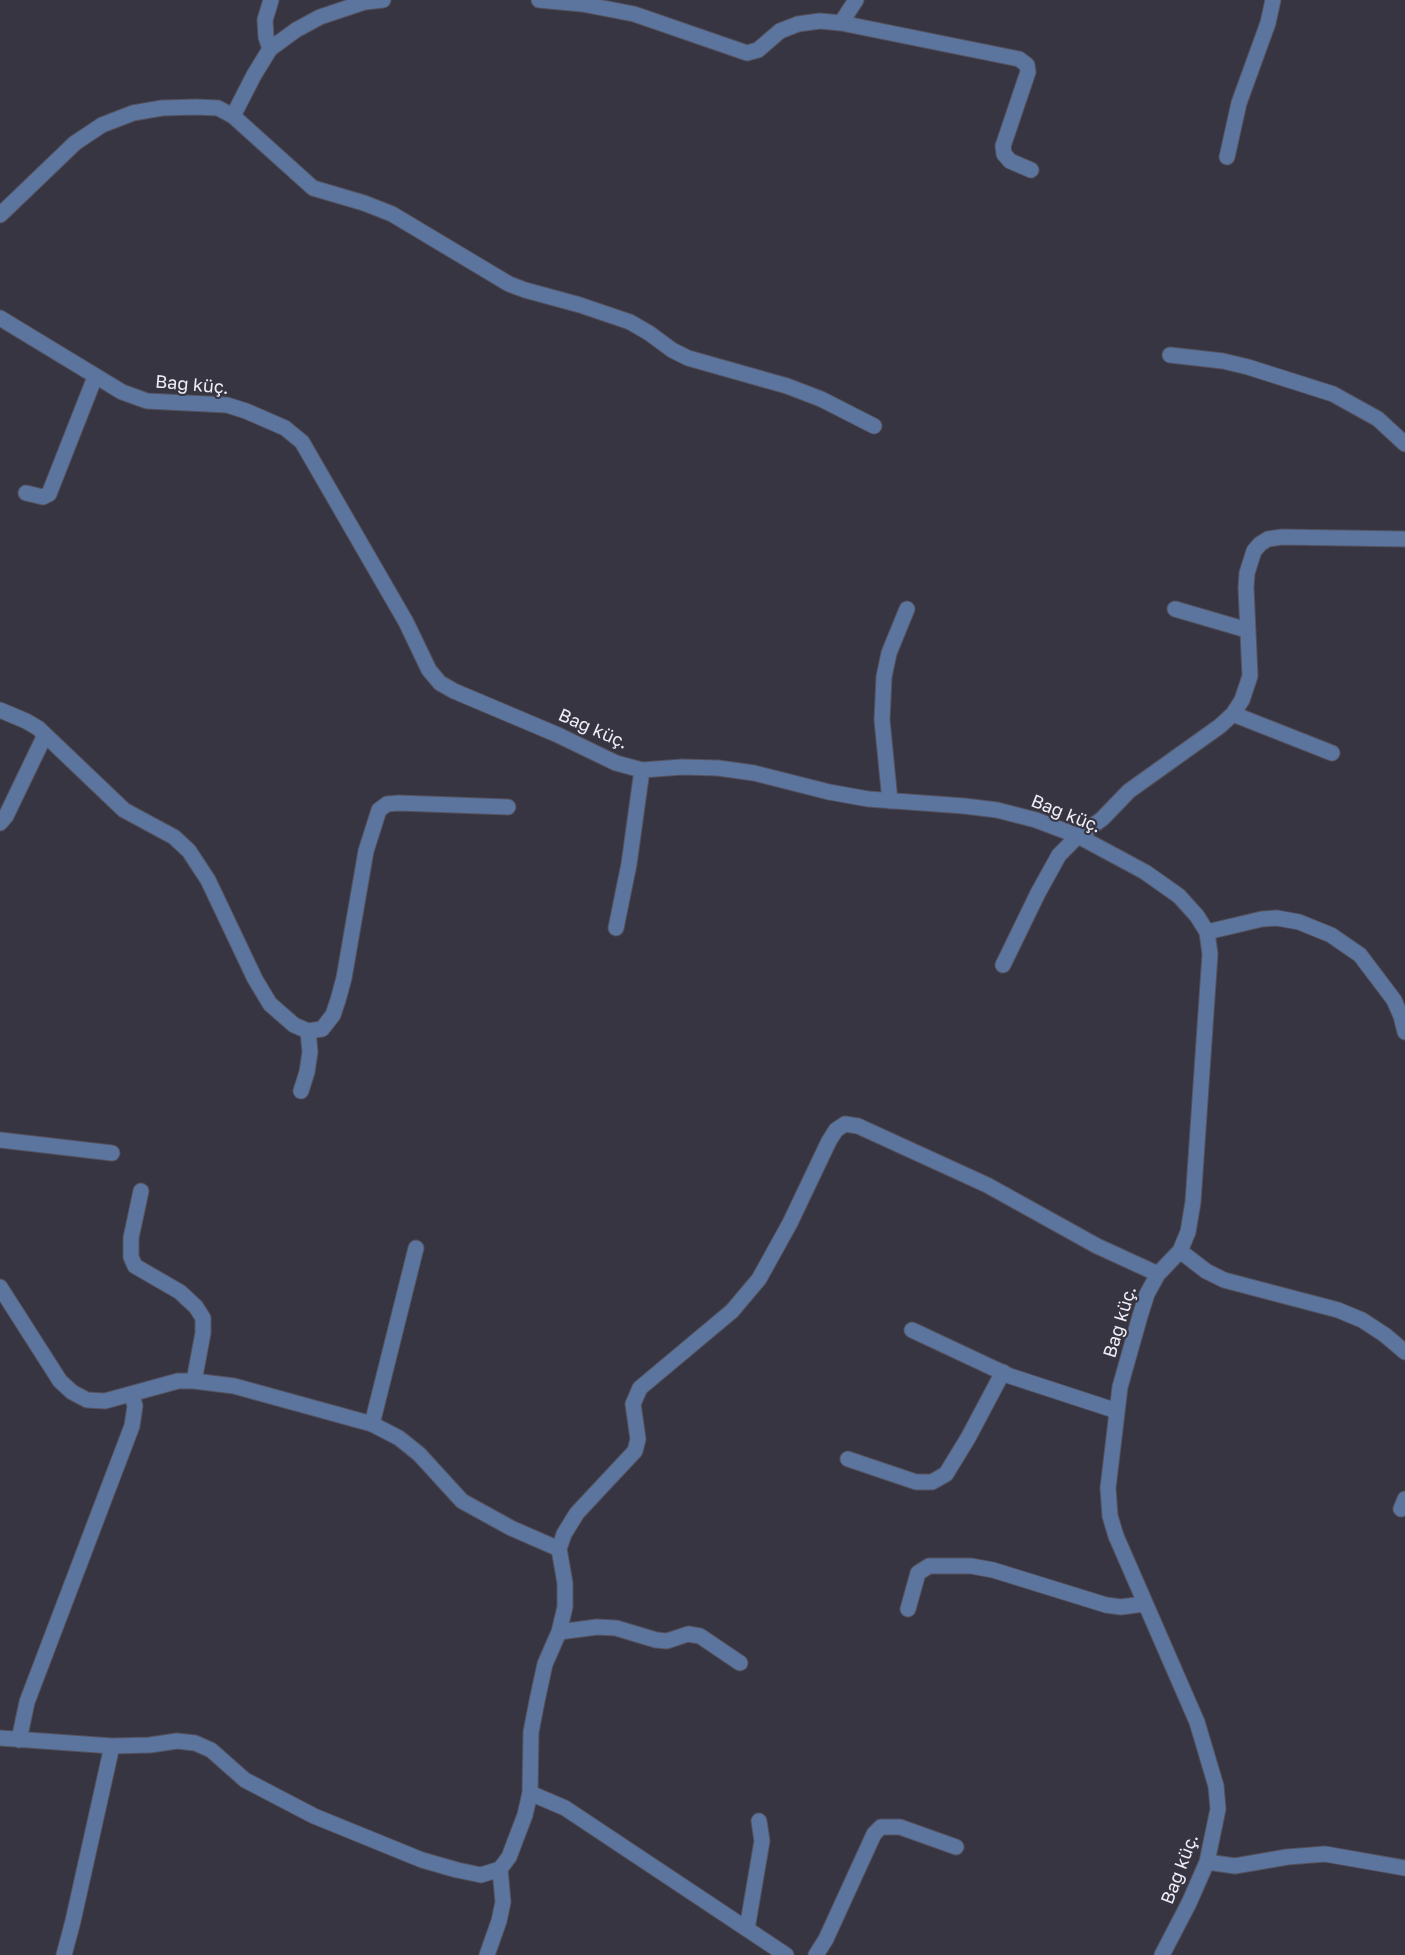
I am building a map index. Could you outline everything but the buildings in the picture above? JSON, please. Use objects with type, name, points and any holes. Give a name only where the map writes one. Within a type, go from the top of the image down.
[{"type":"street","points":[[270,49],[266,37],[265,20],[271,0]]},
{"type":"street","points":[[233,116],[270,49],[296,30],[320,17],[365,2],[383,0]]},
{"type":"street","points":[[539,0],[582,4],[634,14],[747,53],[758,50],[780,31],[798,24],[820,21],[841,23],[1019,59],[1027,65],[1028,72],[1004,146],[1004,154],[1010,161],[1031,170]]},
{"type":"street","points":[[841,23],[856,0]]},
{"type":"street","points":[[1227,157],[1239,103],[1268,23],[1273,0]]},
{"type":"street","points":[[0,215],[75,143],[102,125],[133,113],[162,108],[218,108],[233,116],[313,188],[392,214],[509,284],[630,322],[688,358],[787,386],[821,399],[874,426]]},
{"type":"street","name":"Bağ küç.","points":[[0,318],[122,392],[147,401],[227,405],[285,428],[302,442],[317,466],[406,622],[429,670],[440,682],[488,707],[558,735],[616,763],[642,770],[718,768],[754,773],[829,792],[890,801],[997,810],[1036,820],[1078,836],[1145,872],[1179,896],[1197,916],[1207,932],[1210,954],[1193,1202],[1188,1232],[1179,1251],[1158,1274],[1147,1294],[1140,1316],[1120,1387],[1108,1488],[1110,1516],[1116,1536],[1197,1722],[1216,1786],[1218,1809],[1207,1862],[1162,1955]]},
{"type":"street","points":[[1170,355],[1223,361],[1333,394],[1378,419],[1405,444]]},
{"type":"street","points":[[26,493],[43,497],[49,494],[95,377]]},
{"type":"street","points":[[1004,965],[1038,892],[1059,855],[1078,836],[1102,819],[1129,790],[1220,726],[1233,714],[1242,700],[1250,676],[1247,573],[1254,551],[1260,544],[1268,539],[1282,537],[1405,538]]},
{"type":"street","points":[[890,801],[882,720],[884,677],[889,653],[907,609]]},
{"type":"street","points":[[1175,609],[1247,630]]},
{"type":"street","points":[[0,710],[26,721],[45,735],[124,810],[174,837],[189,851],[208,880],[270,1004],[294,1025],[308,1031],[321,1029],[333,1015],[338,1000],[344,978],[366,851],[379,810],[387,804],[399,803],[508,807]]},
{"type":"street","points":[[1233,714],[1332,753]]},
{"type":"street","points":[[0,823],[6,816],[45,735]]},
{"type":"street","points":[[616,928],[629,864],[642,770]]},
{"type":"street","points":[[1207,932],[1262,919],[1277,918],[1307,925],[1331,934],[1360,955],[1394,999],[1405,1032]]},
{"type":"street","points":[[301,1091],[310,1052],[308,1031]]},
{"type":"street","points":[[0,1738],[112,1746],[150,1745],[177,1741],[195,1743],[211,1750],[245,1780],[314,1816],[422,1860],[457,1870],[482,1875],[500,1869],[509,1857],[525,1815],[530,1793],[531,1732],[545,1664],[559,1632],[565,1607],[565,1583],[559,1549],[564,1533],[577,1513],[635,1450],[638,1439],[633,1404],[640,1388],[732,1311],[759,1279],[790,1223],[836,1130],[845,1124],[858,1126],[987,1185],[1097,1246],[1158,1274]]},
{"type":"street","points":[[0,1140],[112,1153]]},
{"type":"street","points":[[141,1191],[131,1238],[131,1257],[135,1266],[180,1292],[196,1307],[203,1318],[203,1333],[194,1381]]},
{"type":"street","points":[[372,1424],[417,1248]]},
{"type":"street","points":[[1179,1251],[1224,1281],[1338,1310],[1362,1320],[1386,1335],[1405,1353]]},
{"type":"street","points":[[0,1287],[60,1380],[72,1392],[87,1400],[105,1401],[150,1388],[194,1381],[234,1386],[372,1424],[399,1438],[419,1454],[462,1501],[512,1528],[559,1549]]},
{"type":"street","points":[[912,1330],[1003,1372],[1117,1411]]},
{"type":"street","points":[[848,1459],[915,1482],[932,1482],[946,1474],[1003,1372]]},
{"type":"street","points":[[18,1740],[27,1702],[132,1426],[135,1406],[132,1395]]},
{"type":"street","points":[[908,1609],[918,1573],[929,1566],[971,1566],[993,1570],[1106,1605],[1121,1607],[1144,1604]]},
{"type":"street","points":[[559,1632],[597,1627],[616,1628],[667,1641],[688,1634],[706,1640],[740,1663]]},
{"type":"street","points":[[64,1955],[112,1746]]},
{"type":"street","points":[[530,1793],[565,1808],[786,1955]]},
{"type":"street","points":[[747,1929],[762,1841],[759,1821]]},
{"type":"street","points":[[816,1955],[826,1939],[874,1834],[881,1827],[900,1827],[956,1847]]},
{"type":"street","points":[[1207,1862],[1235,1866],[1287,1857],[1325,1854],[1405,1868]]},
{"type":"street","points":[[487,1955],[500,1921],[503,1902],[500,1869]]}]
